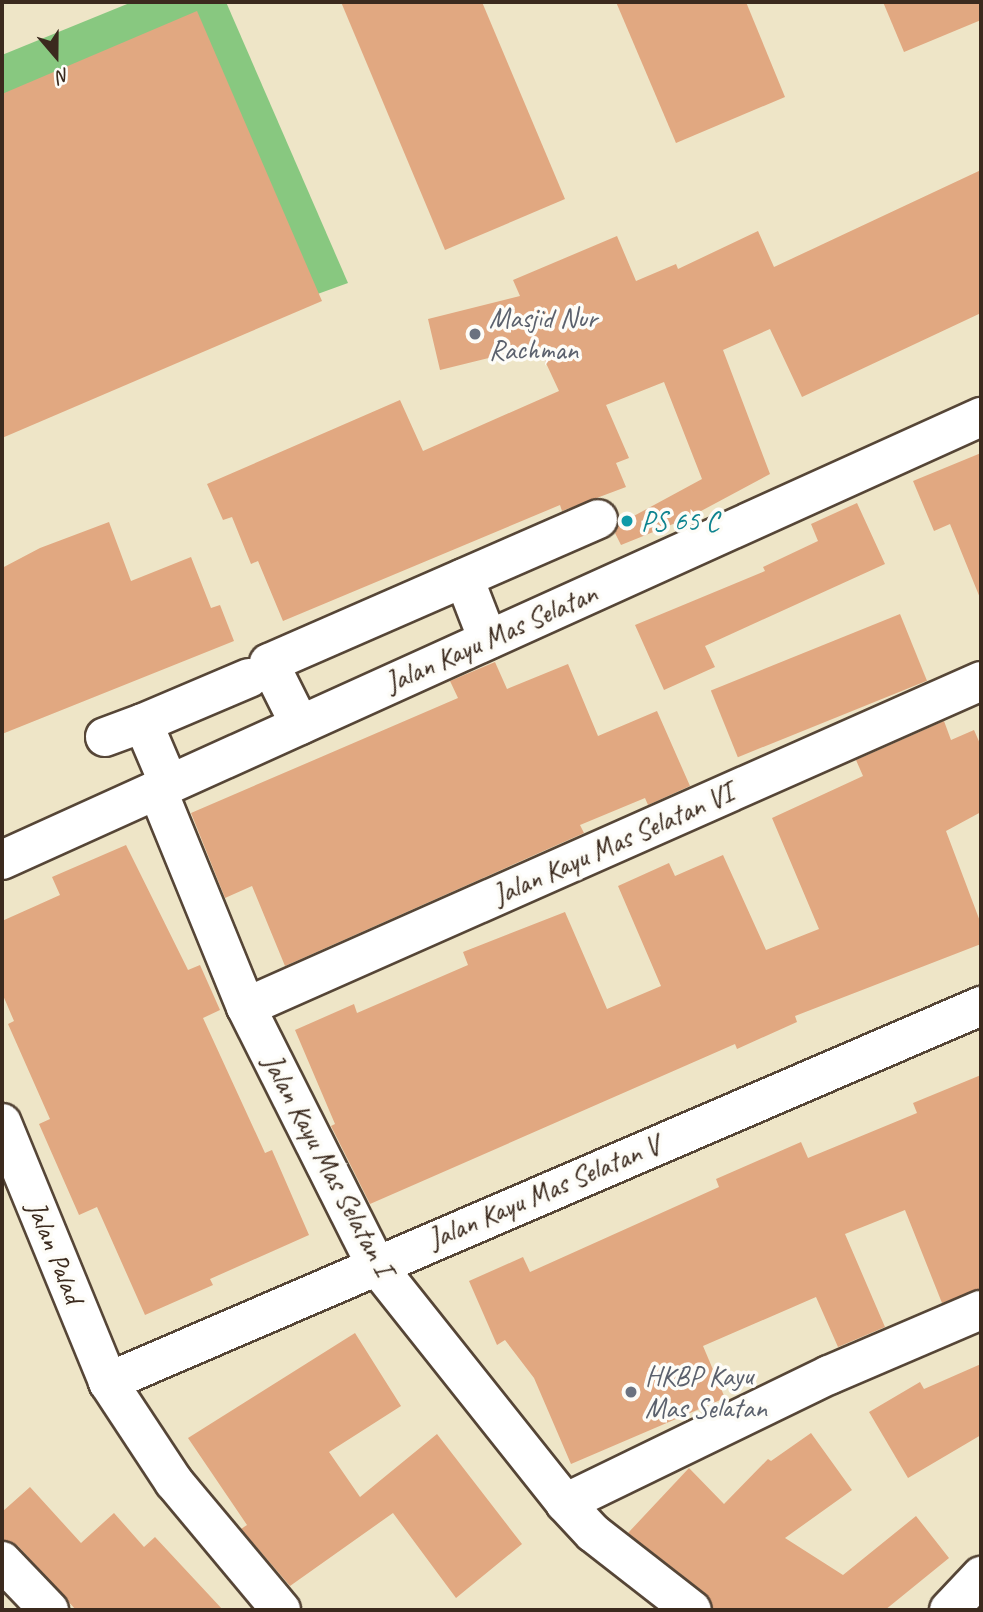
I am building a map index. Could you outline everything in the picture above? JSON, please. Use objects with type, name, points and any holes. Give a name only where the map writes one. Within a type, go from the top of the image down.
[{"type":"street","name":"Jalan Kayu Mas Selatan","points":[[2,860],[981,417]]},
{"type":"street","points":[[300,725],[269,663],[598,519]]},
{"type":"street","points":[[464,578],[488,640]]},
{"type":"street","points":[[105,737],[249,678]]},
{"type":"street","name":"Jalan Kayu Mas Selatan VI","points":[[246,1007],[981,681]]},
{"type":"street","name":"Jalan Kayu Mas Selatan I","points":[[143,723],[163,787],[246,1007],[376,1265],[565,1503],[593,1533],[692,1610]]},
{"type":"street","name":"Jalan Kayu Mas Selatan V","points":[[108,1382],[981,1006]]},
{"type":"street","name":"Jalan Palad","points":[[2,1123],[108,1382],[174,1482],[281,1610]]},
{"type":"street","points":[[565,1503],[829,1375],[981,1310]]},
{"type":"street","points":[[2,1561],[49,1610]]},
{"type":"street","points":[[949,1610],[981,1576]]},
{"type":"green space","points":[[132,2],[226,2],[348,283],[2,408],[2,55]]},
{"type":"building","points":[[341,2],[482,2],[565,199],[445,250]]},
{"type":"building","points":[[616,2],[746,2],[785,97],[676,143]]},
{"type":"building","points":[[883,2],[981,2],[981,20],[904,52]]},
{"type":"building","points":[[197,11],[322,301],[2,438],[2,94]]},
{"type":"building","points":[[981,170],[981,313],[802,397],[770,329],[723,350],[770,474],[688,518],[621,545],[615,533],[619,524],[702,479],[664,382],[606,405],[629,458],[616,463],[626,487],[562,511],[560,505],[283,621],[258,561],[251,564],[232,517],[223,520],[207,484],[400,400],[423,451],[559,391],[538,346],[440,370],[428,319],[520,296],[513,280],[617,236],[636,281],[676,264],[678,269],[758,231],[774,267]]},
{"type":"building","points":[[981,453],[980,598],[950,524],[934,531],[913,481]]},
{"type":"building","points":[[857,503],[885,564],[705,646],[715,667],[664,690],[635,625],[765,571],[763,567],[818,541],[811,524]]},
{"type":"building","points":[[109,522],[131,581],[191,557],[211,608],[220,605],[234,641],[2,734],[2,568],[40,548]]},
{"type":"building","points":[[900,614],[927,681],[738,757],[711,690]]},
{"type":"building","points":[[495,662],[507,689],[568,664],[598,736],[657,711],[690,786],[648,805],[645,798],[580,825],[584,833],[285,966],[252,886],[225,898],[191,813],[458,698],[450,681]]},
{"type":"building","points":[[944,721],[951,740],[974,730],[981,746],[981,812],[946,831],[981,924],[981,944],[795,1016],[797,1022],[737,1049],[735,1044],[370,1204],[331,1126],[335,1124],[295,1030],[354,1004],[357,1013],[468,965],[463,952],[565,912],[607,1009],[661,986],[618,886],[669,863],[675,876],[723,855],[766,950],[819,929],[772,818],[863,776],[856,760]]},
{"type":"building","points":[[126,845],[188,970],[200,965],[220,1010],[203,1018],[265,1153],[272,1150],[309,1235],[210,1279],[213,1285],[145,1315],[97,1207],[79,1215],[39,1124],[50,1119],[8,1024],[14,1021],[2,993],[2,921],[60,895],[52,877]]},
{"type":"building","points":[[981,1075],[981,1289],[942,1303],[905,1210],[845,1234],[885,1327],[838,1347],[816,1297],[703,1346],[725,1398],[571,1464],[534,1378],[505,1340],[497,1345],[469,1281],[523,1257],[530,1272],[719,1187],[716,1179],[801,1142],[808,1158],[917,1113],[913,1103]]},
{"type":"building","points":[[355,1333],[401,1406],[329,1452],[360,1497],[437,1434],[522,1544],[456,1598],[393,1513],[290,1586],[241,1529],[247,1525],[188,1438]]},
{"type":"building","points":[[981,1364],[981,1435],[908,1478],[869,1412],[920,1382],[924,1389]]},
{"type":"building","points":[[811,1433],[852,1490],[785,1538],[843,1575],[916,1516],[949,1558],[885,1610],[713,1610],[705,1593],[628,1533],[689,1468],[724,1504],[768,1459],[771,1461]]},
{"type":"building","points":[[30,1487],[81,1543],[114,1513],[144,1547],[155,1537],[223,1610],[76,1610],[18,1546],[2,1540],[2,1512]]},
{"type":"place","name":"Masjid Nur Rachman","points":[[475,334]]},
{"type":"place","name":"PS 65 C","points":[[627,521]]},
{"type":"place","name":"HKBP Kayu Mas Selatan","points":[[631,1392]]}]
